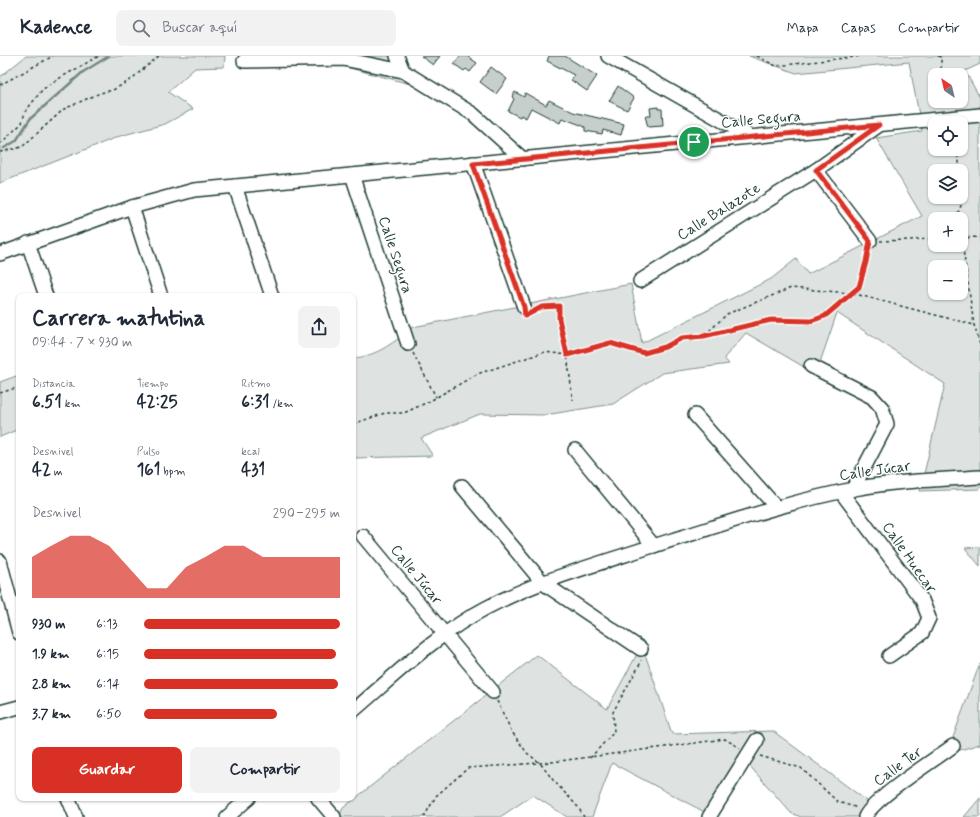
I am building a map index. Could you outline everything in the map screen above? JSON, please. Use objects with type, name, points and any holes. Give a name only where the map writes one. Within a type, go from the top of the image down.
[{"type":"street","points":[[397,56],[403,71]]},
{"type":"street","points":[[608,56],[751,137]]},
{"type":"street","points":[[244,61],[343,59],[403,71],[473,114],[523,159]]},
{"type":"street","name":"Calle Segura","points":[[0,254],[132,207],[194,190],[980,115]]},
{"type":"street","name":"Calle Balazote","points":[[640,281],[816,170],[879,125]]},
{"type":"street","points":[[473,164],[524,307]]},
{"type":"street","points":[[816,170],[870,241]]},
{"type":"street","name":"Calle Segura","points":[[352,175],[408,344]]},
{"type":"street","points":[[235,186],[271,293]]},
{"type":"street","points":[[132,207],[160,293]]},
{"type":"street","points":[[28,243],[45,293]]},
{"type":"street","points":[[811,366],[872,397],[882,408],[887,424],[847,491]]},
{"type":"street","points":[[696,415],[776,507]]},
{"type":"street","points":[[574,450],[654,546]]},
{"type":"street","name":"Calle Júcar","points":[[356,708],[444,634],[484,608],[543,582],[606,560],[776,507],[895,482],[980,477]]},
{"type":"street","points":[[462,486],[543,582],[641,649]]},
{"type":"street","name":"Calle Huecar","points":[[847,491],[922,600],[929,618],[922,633],[890,656]]},
{"type":"street","name":"Calle Júcar","points":[[363,536],[493,692]]},
{"type":"street","points":[[0,562],[16,622]]},
{"type":"street","points":[[0,712],[16,708]]},
{"type":"street","points":[[709,817],[757,740]]},
{"type":"street","name":"Calle Ter","points":[[866,814],[879,800],[953,746]]},
{"type":"street","points":[[69,801],[76,817]]},
{"type":"street","points":[[227,817],[246,801]]},
{"type":"street","points":[[321,801],[334,817]]},
{"type":"path","points":[[0,85],[53,56]]},
{"type":"path","points":[[0,144],[22,123],[26,112],[42,90],[50,83],[99,56]]},
{"type":"path","points":[[0,152],[22,147],[64,110],[100,93],[112,90],[129,81],[159,56]]},
{"type":"path","points":[[757,56],[776,66],[862,56]]},
{"type":"path","points":[[938,56],[941,57],[941,68]]},
{"type":"path","points":[[968,237],[980,237]]},
{"type":"path","points":[[356,423],[385,413],[404,412],[436,397],[477,374],[545,352],[567,355],[610,343],[644,353],[665,347],[682,338],[704,336],[771,320],[811,321],[825,316],[859,287],[870,241],[928,239]]},
{"type":"path","points":[[963,252],[974,325],[980,345]]},
{"type":"path","points":[[704,336],[727,314],[791,288],[851,293],[974,325]]},
{"type":"path","points":[[524,307],[525,316],[542,307],[559,306],[559,319],[567,355],[573,400]]},
{"type":"path","points":[[408,344],[436,397]]},
{"type":"path","points":[[0,393],[16,388]]},
{"type":"path","points":[[590,758],[614,732],[613,712],[640,664],[641,649]]},
{"type":"path","points":[[493,692],[512,732],[527,753],[540,763],[553,780],[578,807],[584,817]]},
{"type":"path","points":[[424,817],[436,796],[468,768],[590,758],[725,739],[749,753],[801,768],[838,802],[866,814]]},
{"type":"shaded area","points":[[26,56],[225,56],[224,67],[195,68],[168,92],[193,109],[165,124],[120,136],[0,183],[0,77]]},
{"type":"shaded area","points":[[345,56],[403,56],[414,85],[346,67]]},
{"type":"shaded area","points":[[749,56],[980,56],[980,64],[968,70],[968,68],[928,68],[928,108],[968,108],[968,76],[980,98],[980,489],[920,491],[945,384],[837,313],[816,374],[746,333],[724,358],[729,364],[662,373],[613,404],[545,415],[480,414],[421,438],[433,456],[356,458],[356,358],[370,355],[393,343],[413,327],[631,284],[642,343],[771,279],[796,259],[808,274],[922,216],[876,138],[922,131],[909,62],[796,73]]},
{"type":"shaded area","points":[[16,376],[16,430],[0,437],[0,382]]},
{"type":"shaded area","points":[[980,547],[980,566],[965,548]]},
{"type":"shaded area","points":[[642,645],[672,734],[773,731],[879,810],[875,817],[801,817],[791,813],[748,764],[712,816],[612,763],[592,817],[567,817],[533,795],[500,817],[339,817],[343,808],[352,801],[356,801],[356,798],[537,655],[607,709]]},
{"type":"shaded area","points":[[980,663],[980,744],[947,754]]},
{"type":"shaded area","points":[[980,798],[980,817],[964,817]]},
{"type":"building","points":[[421,56],[440,56],[433,65]]},
{"type":"building","points":[[460,56],[467,56],[477,63],[470,72],[466,69],[464,71],[454,64]]},
{"type":"building","points":[[549,56],[565,56],[597,76],[587,91],[571,80],[574,75],[547,61]]},
{"type":"building","points":[[491,67],[507,79],[496,94],[480,82]]},
{"type":"building","points":[[618,86],[634,98],[627,110],[609,101]]},
{"type":"building","points":[[515,92],[524,97],[525,93],[546,105],[549,100],[573,112],[624,124],[621,135],[603,130],[602,134],[585,131],[585,127],[581,125],[562,118],[560,123],[531,108],[526,118],[521,115],[520,117],[508,111],[514,99],[512,97]]},
{"type":"building","points":[[658,107],[658,109],[662,109],[663,126],[648,127],[645,116],[651,116],[650,108]]},
{"type":"waterway","points":[[4,148],[16,141],[30,119],[83,72],[109,56]]},
{"type":"route","points":[[879,125],[816,170],[870,241],[859,287],[825,316],[811,321],[771,320],[744,325],[704,336],[682,338],[665,347],[644,353],[610,343],[567,355],[559,319],[559,306],[542,307],[525,316],[524,307],[473,164],[694,142],[879,125]]}]
